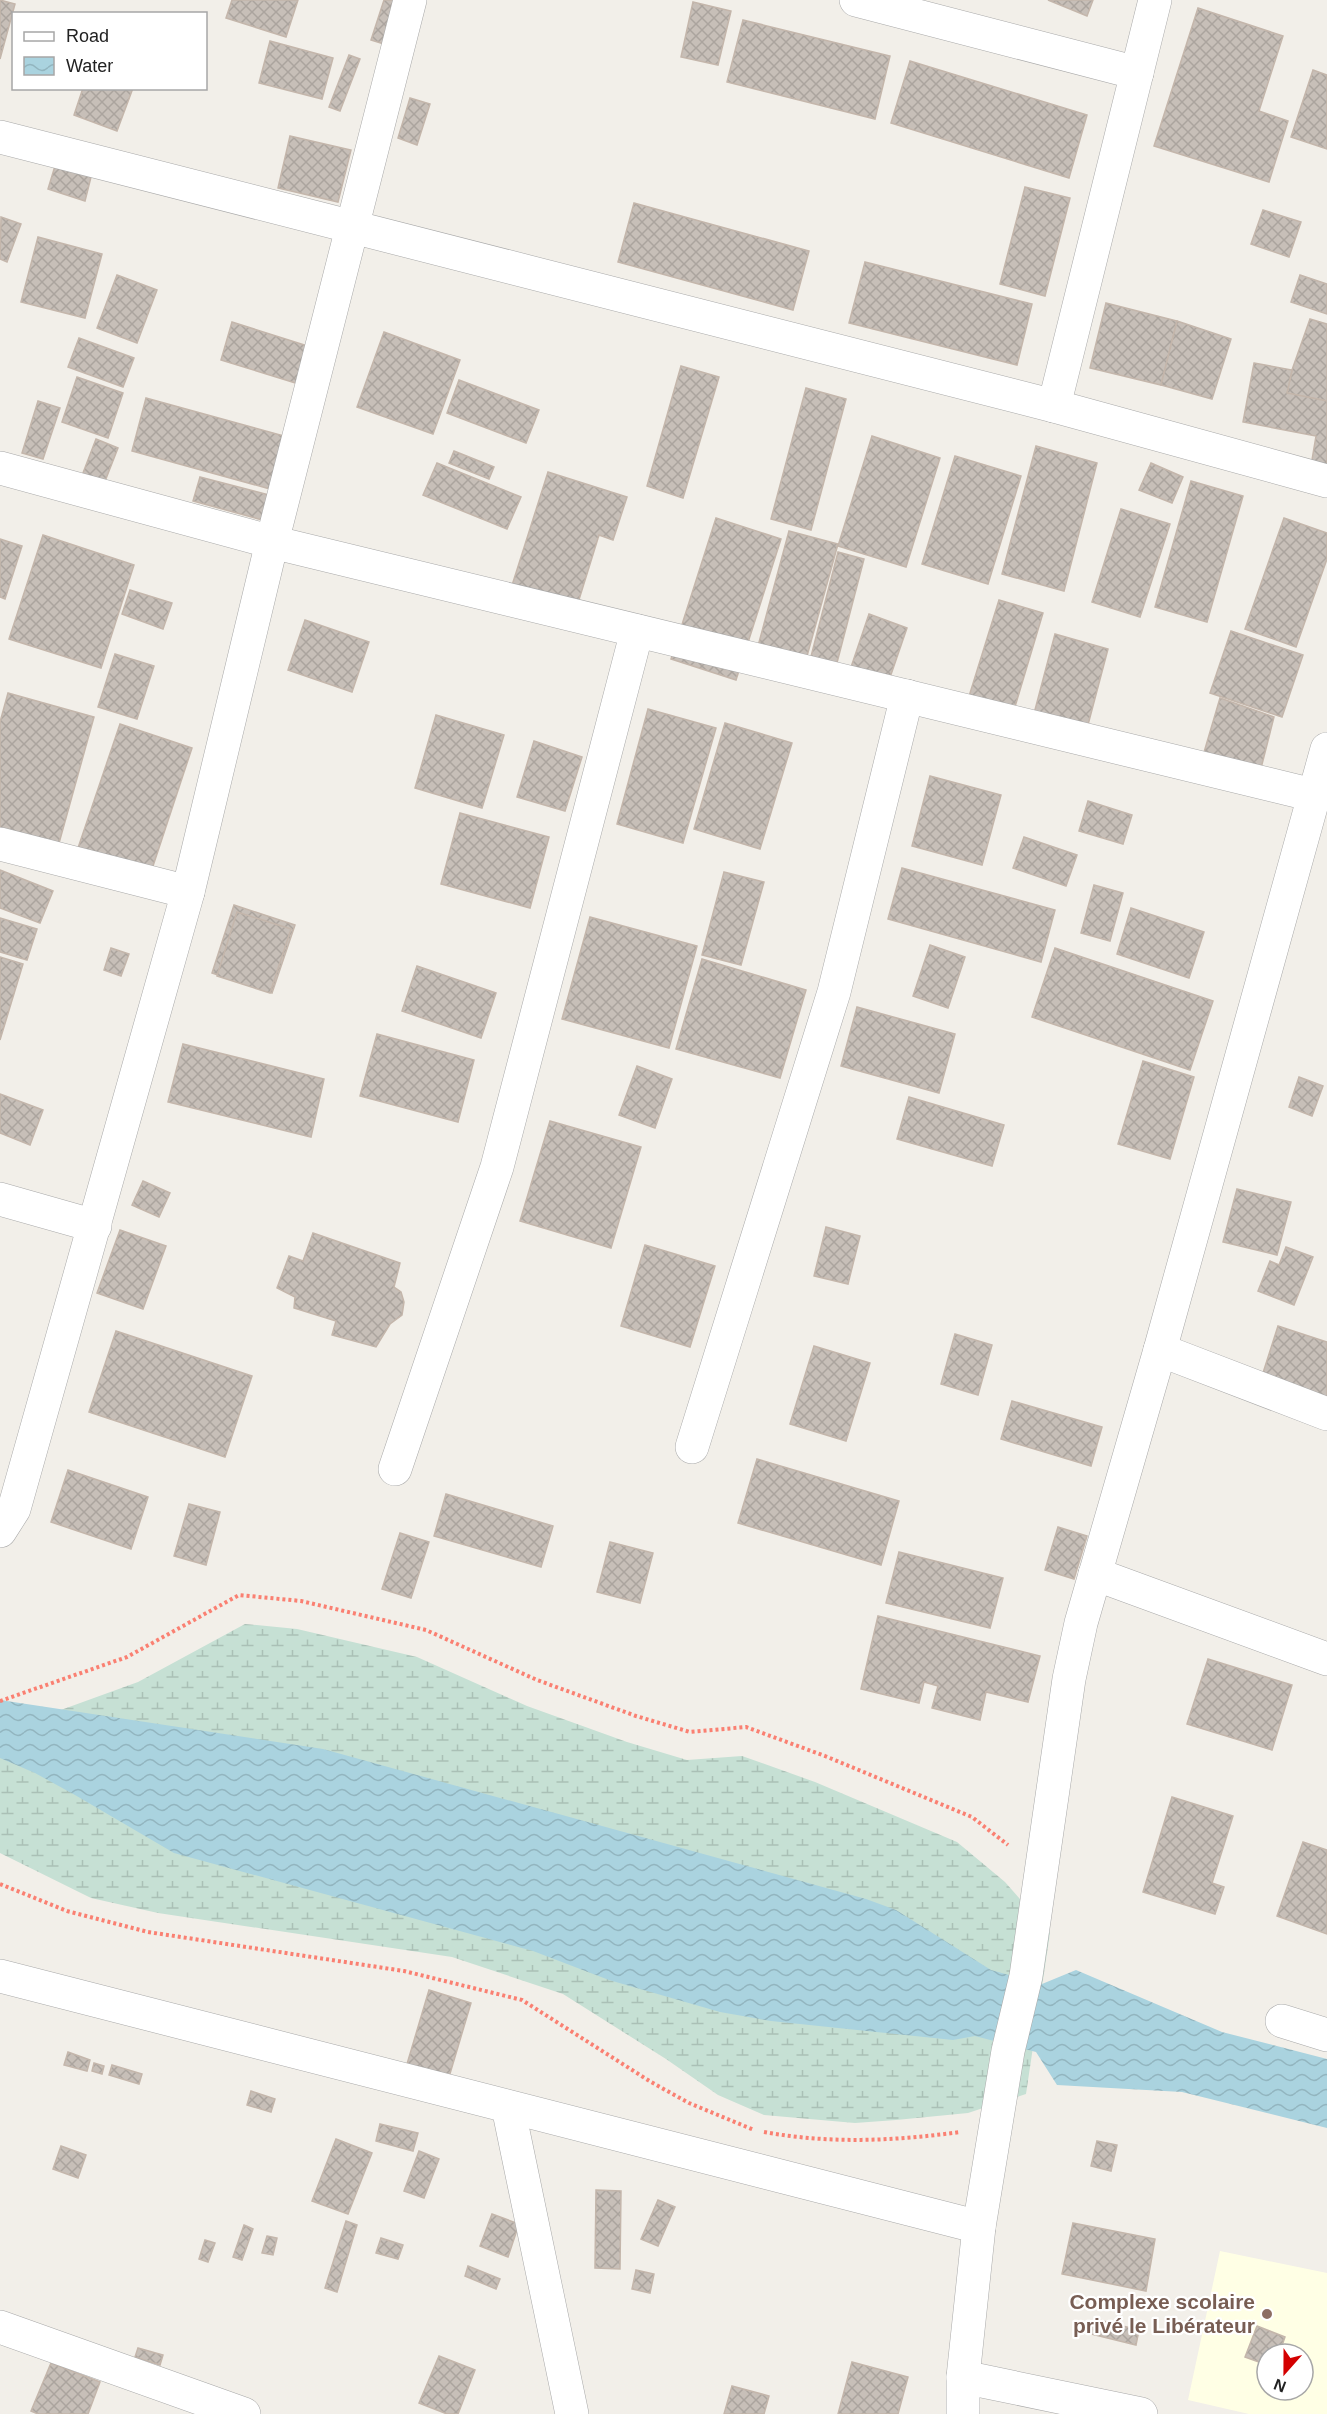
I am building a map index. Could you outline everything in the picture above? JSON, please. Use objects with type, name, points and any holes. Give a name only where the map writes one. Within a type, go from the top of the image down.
[{"type":"street","points":[[0,1531],[14,1509],[188,892],[272,542],[410,0]]},
{"type":"street","points":[[856,0],[1137,73]]},
{"type":"street","points":[[1054,406],[1155,0]]},
{"type":"street","points":[[0,137],[1054,406],[1327,481]]},
{"type":"street","points":[[0,468],[272,542],[1313,795]]},
{"type":"street","points":[[395,1468],[497,1167],[637,631]]},
{"type":"street","points":[[692,1448],[834,992],[907,696]]},
{"type":"street","points":[[963,2414],[963,2377],[979,2228],[1008,2051],[1026,1976],[1069,1679],[1081,1623],[1160,1350],[1327,749]]},
{"type":"street","points":[[0,844],[188,892]]},
{"type":"street","points":[[0,1199],[95,1226]]},
{"type":"street","points":[[1160,1350],[1327,1414]]},
{"type":"street","points":[[1095,1574],[1327,1659]]},
{"type":"street","points":[[0,1976],[979,2228]]},
{"type":"street","points":[[1282,2021],[1327,2035]]},
{"type":"street","points":[[508,2107],[572,2414]]},
{"type":"street","points":[[0,2327],[244,2414]]},
{"type":"street","points":[[963,2377],[1141,2414]]},
{"type":"path","points":[[0,1701],[127,1657],[239,1595],[301,1601],[426,1630],[537,1680],[636,1716],[690,1732],[746,1727],[825,1755],[972,1817],[1041,1868]]},
{"type":"path","points":[[0,1884],[67,1911],[148,1932],[404,1971],[522,2000],[651,2082],[689,2103],[756,2130],[795,2138],[889,2140],[959,2132],[996,2124]]},
{"type":"shaded area","name":"Complexe scolaire privé le Libérateur","points":[[1220,2251],[1327,2273],[1327,2414],[1249,2414],[1188,2400]]},
{"type":"green space","points":[[245,1624],[297,1629],[417,1657],[527,1706],[627,1742],[687,1760],[742,1756],[815,1782],[957,1842],[1005,1882],[1050,1933],[1026,2094],[968,2113],[896,2120],[855,2123],[764,2115],[718,2095],[563,1994],[452,1957],[158,1913],[91,1898],[0,1853],[0,1730],[138,1682]]},
{"type":"water","points":[[0,1700],[323,1749],[866,1899],[896,1910],[991,1970],[1042,1984],[1076,1970],[1222,2032],[1327,2059],[1327,2128],[1182,2092],[1057,2085],[1036,2052],[975,2036],[953,2040],[771,2021],[720,2012],[609,1980],[533,1951],[174,1853],[35,1773],[0,1758]]},
{"type":"building","points":[[0,0],[15,4],[0,59]]},
{"type":"building","points":[[232,0],[298,0],[286,37],[226,18]]},
{"type":"building","points":[[384,0],[393,0],[384,44],[371,40]]},
{"type":"building","points":[[1048,0],[1093,0],[1087,16]]},
{"type":"building","points":[[693,2],[731,11],[718,65],[681,57]]},
{"type":"building","points":[[1198,8],[1283,36],[1259,111],[1288,121],[1269,182],[1154,146]]},
{"type":"building","points":[[743,20],[890,56],[875,119],[727,82]]},
{"type":"building","points":[[270,41],[333,58],[322,99],[259,83]]},
{"type":"building","points":[[349,55],[360,59],[340,111],[329,107]]},
{"type":"building","points":[[910,61],[1087,115],[1069,178],[891,123]]},
{"type":"building","points":[[1313,70],[1327,75],[1327,149],[1291,137]]},
{"type":"building","points":[[82,90],[132,90],[117,131],[74,115]]},
{"type":"building","points":[[410,98],[430,104],[417,145],[398,138]]},
{"type":"building","points":[[290,136],[351,150],[338,202],[278,188]]},
{"type":"building","points":[[55,166],[91,177],[85,201],[48,189]]},
{"type":"building","points":[[1025,187],[1070,198],[1045,296],[1000,284]]},
{"type":"building","points":[[634,203],[809,251],[793,310],[618,262]]},
{"type":"building","points":[[1263,210],[1301,222],[1289,257],[1251,244]]},
{"type":"building","points":[[1,217],[21,224],[7,262],[0,259]]},
{"type":"building","points":[[38,237],[102,254],[85,318],[21,302]]},
{"type":"building","points":[[865,262],[1032,304],[1017,365],[849,323]]},
{"type":"building","points":[[117,275],[157,290],[137,343],[97,328]]},
{"type":"building","points":[[1300,275],[1327,284],[1327,314],[1291,302]]},
{"type":"building","points":[[1106,303],[1177,321],[1161,385],[1090,368]]},
{"type":"building","points":[[1310,319],[1327,324],[1327,401],[1287,393],[1292,370]]},
{"type":"building","points":[[1177,321],[1231,339],[1212,399],[1161,385]]},
{"type":"building","points":[[232,322],[314,348],[302,385],[221,360]]},
{"type":"building","points":[[384,332],[460,360],[433,434],[357,407]]},
{"type":"building","points":[[79,338],[134,358],[123,387],[68,367]]},
{"type":"building","points":[[1254,363],[1292,370],[1287,393],[1327,401],[1327,469],[1311,466],[1316,436],[1243,422]]},
{"type":"building","points":[[681,366],[719,377],[683,498],[647,486]]},
{"type":"building","points":[[77,377],[123,393],[108,438],[62,422]]},
{"type":"building","points":[[459,380],[539,410],[526,443],[447,413]]},
{"type":"building","points":[[806,388],[846,399],[811,530],[771,519]]},
{"type":"building","points":[[146,398],[284,436],[270,489],[132,451]]},
{"type":"building","points":[[38,401],[60,408],[43,459],[22,453]]},
{"type":"building","points":[[872,436],[940,458],[906,567],[838,546]]},
{"type":"building","points":[[96,439],[118,448],[100,494],[78,486]]},
{"type":"building","points":[[1036,446],[1097,463],[1064,591],[1002,574]]},
{"type":"building","points":[[454,451],[494,467],[489,479],[449,463]]},
{"type":"building","points":[[955,456],[1021,476],[988,584],[922,564]]},
{"type":"building","points":[[437,463],[521,497],[507,529],[423,495]]},
{"type":"building","points":[[1151,463],[1183,477],[1172,503],[1139,490]]},
{"type":"building","points":[[548,472],[627,497],[613,540],[599,535],[573,619],[508,598]]},
{"type":"building","points":[[200,477],[273,496],[266,521],[193,501]]},
{"type":"building","points":[[1191,481],[1243,496],[1207,622],[1155,607]]},
{"type":"building","points":[[1121,509],[1170,524],[1140,617],[1092,602]]},
{"type":"building","points":[[716,518],[781,539],[736,680],[671,659]]},
{"type":"building","points":[[1284,518],[1327,533],[1327,559],[1296,647],[1245,629]]},
{"type":"building","points":[[789,531],[838,544],[799,685],[751,672]]},
{"type":"building","points":[[43,535],[134,565],[101,668],[9,639]]},
{"type":"building","points":[[0,539],[22,546],[5,599],[0,597]]},
{"type":"building","points":[[838,552],[864,559],[833,678],[807,672]]},
{"type":"building","points":[[130,590],[172,603],[163,629],[122,614]]},
{"type":"building","points":[[999,600],[1043,613],[1011,720],[966,706]]},
{"type":"building","points":[[869,614],[907,628],[885,692],[847,679]]},
{"type":"building","points":[[305,620],[369,642],[352,692],[288,670]]},
{"type":"building","points":[[1231,631],[1303,655],[1282,717],[1210,693]]},
{"type":"building","points":[[1055,634],[1108,649],[1084,740],[1031,725]]},
{"type":"building","points":[[115,654],[154,666],[137,719],[98,707]]},
{"type":"building","points":[[8,693],[94,717],[56,854],[0,838],[0,722]]},
{"type":"building","points":[[1220,698],[1274,717],[1255,792],[1197,776]]},
{"type":"building","points":[[648,709],[716,728],[683,843],[617,824]]},
{"type":"building","points":[[436,715],[504,735],[482,808],[415,788]]},
{"type":"building","points":[[725,723],[792,743],[760,849],[694,829]]},
{"type":"building","points":[[120,724],[192,748],[151,872],[78,848]]},
{"type":"building","points":[[534,741],[582,757],[565,811],[517,797]]},
{"type":"building","points":[[930,776],[1001,795],[982,865],[912,846]]},
{"type":"building","points":[[1088,801],[1132,815],[1123,844],[1079,831]]},
{"type":"building","points":[[460,813],[549,837],[530,908],[441,884]]},
{"type":"building","points":[[1024,837],[1077,855],[1066,886],[1013,868]]},
{"type":"building","points":[[902,868],[1055,910],[1041,962],[888,919]]},
{"type":"building","points":[[0,870],[53,891],[40,923],[0,908]]},
{"type":"building","points":[[724,872],[764,882],[741,965],[702,955]]},
{"type":"building","points":[[1094,885],[1123,893],[1110,941],[1081,933]]},
{"type":"building","points":[[234,905],[295,925],[272,993],[212,973]]},
{"type":"building","points":[[1131,908],[1204,932],[1189,978],[1117,954]]},
{"type":"building","points":[[237,912],[291,929],[270,993],[217,976]]},
{"type":"building","points":[[590,917],[697,946],[669,1048],[562,1019]]},
{"type":"building","points":[[0,918],[37,929],[27,960],[0,952]]},
{"type":"building","points":[[930,945],[965,957],[948,1008],[913,996]]},
{"type":"building","points":[[111,948],[129,954],[121,976],[104,970]]},
{"type":"building","points":[[1055,948],[1213,1001],[1190,1070],[1032,1017]]},
{"type":"building","points":[[0,957],[23,964],[0,1040]]},
{"type":"building","points":[[702,959],[806,990],[780,1078],[676,1049]]},
{"type":"building","points":[[417,966],[496,993],[481,1038],[402,1011]]},
{"type":"building","points":[[857,1007],[955,1034],[939,1093],[841,1066]]},
{"type":"building","points":[[377,1034],[474,1060],[458,1122],[360,1096]]},
{"type":"building","points":[[183,1044],[324,1079],[311,1137],[168,1102]]},
{"type":"building","points":[[1143,1061],[1194,1077],[1170,1159],[1118,1144]]},
{"type":"building","points":[[637,1066],[672,1079],[655,1128],[619,1115]]},
{"type":"building","points":[[1299,1077],[1323,1086],[1312,1116],[1289,1107]]},
{"type":"building","points":[[0,1094],[43,1110],[30,1145],[0,1133]]},
{"type":"building","points":[[909,1097],[1004,1125],[992,1166],[897,1139]]},
{"type":"building","points":[[550,1121],[641,1147],[611,1248],[520,1221]]},
{"type":"building","points":[[143,1181],[170,1193],[159,1217],[132,1205]]},
{"type":"building","points":[[1237,1189],[1291,1202],[1277,1255],[1223,1242]]},
{"type":"building","points":[[826,1227],[860,1236],[848,1284],[814,1276]]},
{"type":"building","points":[[120,1230],[166,1246],[143,1309],[97,1293]]},
{"type":"building","points":[[313,1233],[400,1263],[394,1287],[401,1292],[404,1302],[402,1315],[390,1324],[376,1347],[332,1335],[336,1321],[294,1308],[295,1297],[277,1288],[289,1256],[303,1261]]},
{"type":"building","points":[[645,1245],[715,1266],[690,1347],[621,1326]]},
{"type":"building","points":[[1286,1247],[1313,1257],[1294,1305],[1258,1291],[1270,1261],[1279,1265]]},
{"type":"building","points":[[1278,1326],[1327,1342],[1327,1399],[1262,1376]]},
{"type":"building","points":[[116,1331],[252,1376],[225,1457],[89,1412]]},
{"type":"building","points":[[955,1334],[992,1345],[978,1395],[941,1384]]},
{"type":"building","points":[[814,1346],[870,1363],[846,1441],[790,1424]]},
{"type":"building","points":[[1012,1401],[1102,1427],[1091,1466],[1001,1439]]},
{"type":"building","points":[[757,1459],[899,1501],[881,1565],[738,1523]]},
{"type":"building","points":[[68,1470],[148,1497],[131,1549],[51,1522]]},
{"type":"building","points":[[446,1494],[553,1526],[541,1567],[434,1536]]},
{"type":"building","points":[[189,1504],[220,1512],[206,1565],[174,1556]]},
{"type":"building","points":[[1058,1527],[1087,1536],[1074,1579],[1045,1570]]},
{"type":"building","points":[[400,1533],[429,1542],[411,1598],[382,1589]]},
{"type":"building","points":[[610,1542],[653,1553],[640,1603],[597,1592]]},
{"type":"building","points":[[899,1552],[1003,1578],[990,1628],[886,1603]]},
{"type":"building","points":[[878,1616],[1040,1656],[1028,1702],[986,1692],[980,1720],[932,1708],[938,1686],[924,1682],[919,1703],[861,1689]]},
{"type":"building","points":[[1208,1659],[1292,1685],[1272,1750],[1187,1724]]},
{"type":"building","points":[[1172,1797],[1233,1816],[1212,1883],[1224,1887],[1215,1914],[1143,1892]]},
{"type":"building","points":[[1303,1842],[1327,1850],[1327,1934],[1277,1916]]},
{"type":"building","points":[[429,1990],[471,2003],[449,2077],[407,2064]]},
{"type":"building","points":[[68,2052],[90,2060],[87,2071],[64,2065]]},
{"type":"building","points":[[94,2063],[104,2066],[102,2074],[92,2071]]},
{"type":"building","points":[[112,2065],[142,2074],[139,2084],[109,2075]]},
{"type":"building","points":[[251,2091],[275,2099],[271,2112],[247,2105]]},
{"type":"building","points":[[380,2124],[418,2133],[413,2151],[376,2141]]},
{"type":"building","points":[[336,2139],[372,2153],[348,2214],[312,2201]]},
{"type":"building","points":[[1097,2141],[1117,2145],[1111,2171],[1091,2166]]},
{"type":"building","points":[[61,2146],[86,2155],[78,2178],[53,2169]]},
{"type":"building","points":[[419,2151],[439,2159],[424,2198],[404,2191]]},
{"type":"building","points":[[596,2190],[621,2191],[620,2269],[595,2268]]},
{"type":"building","points":[[658,2200],[675,2207],[658,2246],[641,2239]]},
{"type":"building","points":[[492,2214],[519,2224],[508,2257],[480,2246]]},
{"type":"building","points":[[346,2221],[357,2225],[337,2292],[325,2288]]},
{"type":"building","points":[[1073,2223],[1155,2239],[1146,2291],[1062,2274]]},
{"type":"building","points":[[244,2225],[253,2229],[242,2260],[233,2257]]},
{"type":"building","points":[[267,2236],[277,2238],[273,2255],[262,2253]]},
{"type":"building","points":[[381,2238],[403,2245],[398,2259],[376,2253]]},
{"type":"building","points":[[205,2240],[215,2243],[208,2262],[199,2259]]},
{"type":"building","points":[[468,2266],[500,2279],[496,2289],[465,2276]]},
{"type":"building","points":[[636,2270],[654,2274],[650,2293],[632,2289]]},
{"type":"building","points":[[1095,2319],[1139,2330],[1136,2345],[1091,2334]]},
{"type":"building","points":[[1257,2326],[1285,2337],[1283,2342],[1255,2342],[1255,2361],[1245,2357]]},
{"type":"building","points":[[138,2348],[163,2355],[160,2365],[135,2357]]},
{"type":"building","points":[[439,2356],[475,2370],[458,2414],[447,2414],[419,2403]]},
{"type":"building","points":[[852,2362],[908,2377],[898,2414],[838,2414]]},
{"type":"building","points":[[51,2363],[100,2382],[88,2414],[38,2414],[31,2411]]},
{"type":"building","points":[[732,2386],[769,2396],[764,2414],[724,2414]]},
{"type":"place","name":"Complexe scolaire privé le Libérateur","points":[[1267,2314]]}]
